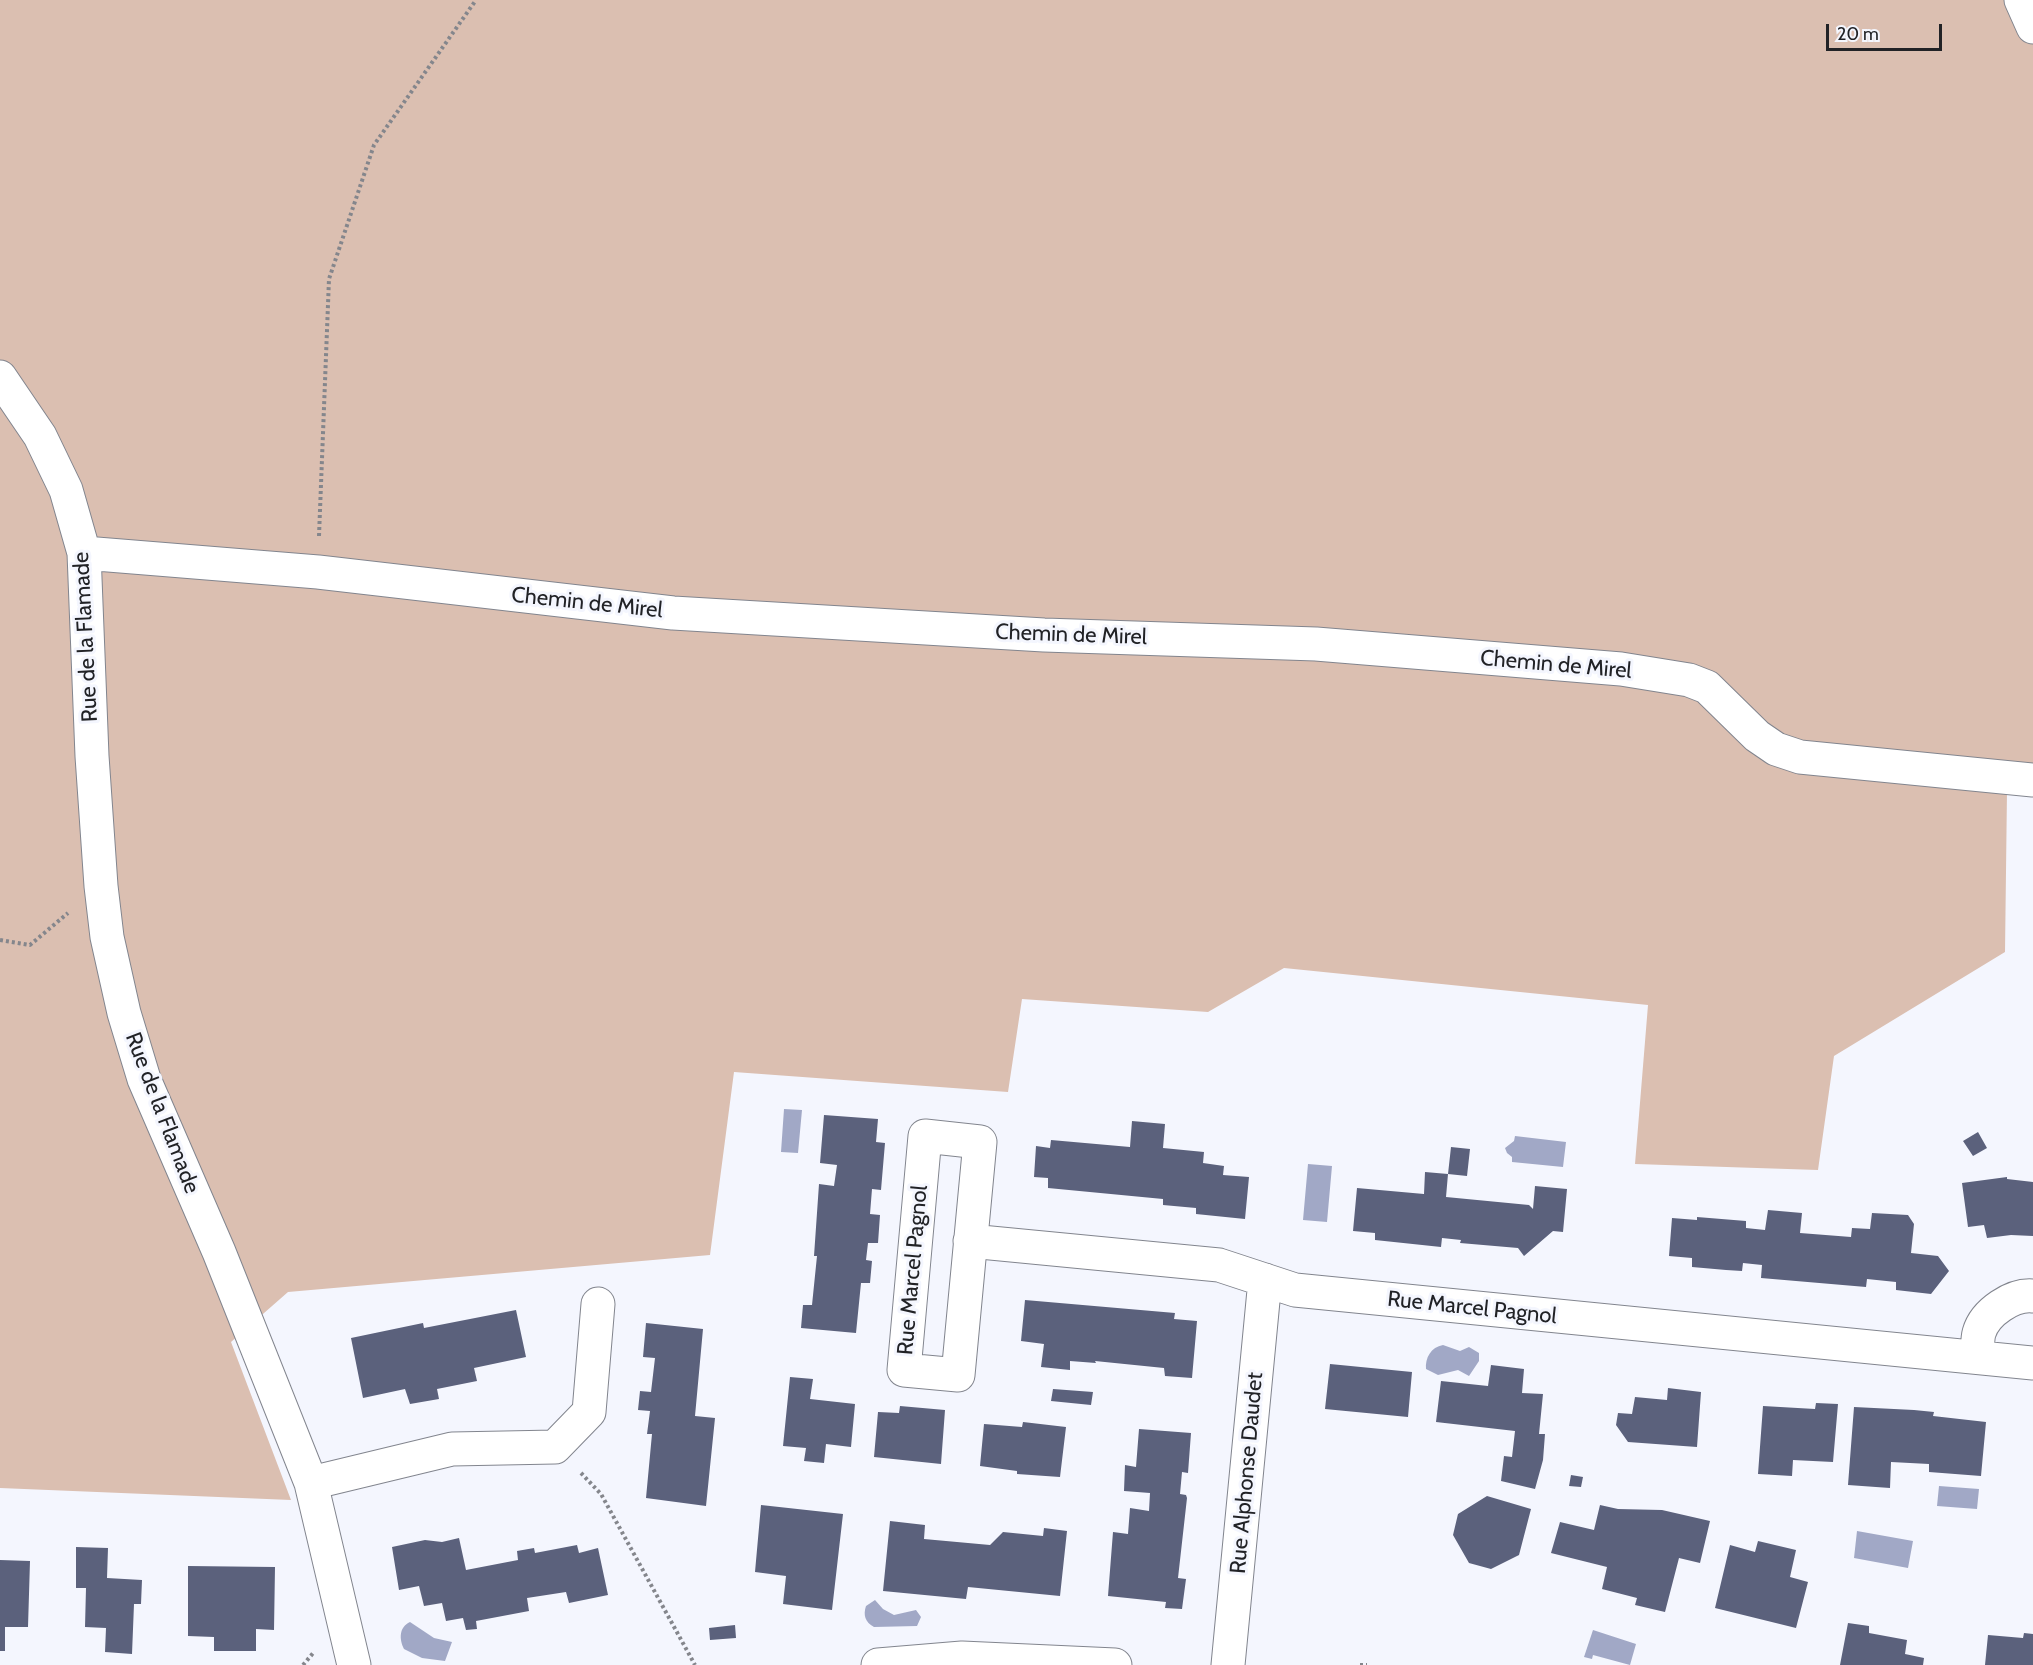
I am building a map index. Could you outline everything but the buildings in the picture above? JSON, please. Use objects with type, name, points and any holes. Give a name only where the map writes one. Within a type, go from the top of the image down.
[{"type":"street","points":[[2021,0],[2033,27]]},
{"type":"street","name":"Rue de la Flamade","points":[[0,377],[40,436],[66,490],[84,553],[92,756],[101,886],[107,938],[124,1013],[144,1079],[219,1252],[311,1483],[354,1665]]},
{"type":"street","name":"Chemin de Mirel","points":[[84,553],[318,572],[673,612],[1044,635],[1316,644],[1621,669],[1689,680],[1707,687],[1757,736],[1776,749],[1800,756],[2033,780]]},
{"type":"street","name":"Rue Marcel Pagnol","points":[[926,1136],[980,1142],[970,1241],[958,1375],[904,1370],[926,1136]]},
{"type":"street","name":"Rue Marcel Pagnol","points":[[970,1241],[1219,1265],[1295,1290],[2033,1363]]},
{"type":"street","name":"Rue Alphonse Daudet","points":[[1228,1665],[1265,1280]]},
{"type":"street","points":[[1977,1358],[1979,1332],[1994,1312],[2011,1300],[2033,1296]]},
{"type":"street","points":[[311,1483],[452,1449],[555,1447],[589,1412],[598,1304]]},
{"type":"street","points":[[878,1665],[962,1658],[1115,1665]]},
{"type":"path","points":[[318,572],[329,279],[374,145],[476,0]]},
{"type":"path","points":[[0,940],[30,945],[101,886]]},
{"type":"path","points":[[555,1447],[601,1494],[695,1665]]},
{"type":"path","points":[[1360,1665],[1367,1665]]},
{"type":"shaded area","points":[[0,0],[2033,0],[2033,793],[2007,791],[2005,952],[1834,1056],[1818,1170],[1635,1164],[1648,1005],[1284,968],[1208,1012],[1022,999],[1008,1092],[734,1072],[710,1255],[288,1292],[231,1342],[291,1500],[0,1488]]},
{"type":"water","points":[[784,1109],[802,1110],[798,1153],[781,1152]]},
{"type":"water","points":[[1515,1136],[1566,1142],[1563,1167],[1512,1162],[1512,1157],[1505,1148],[1514,1141]]},
{"type":"water","points":[[1308,1164],[1332,1166],[1327,1222],[1303,1220]]},
{"type":"water","points":[[1443,1345],[1460,1351],[1469,1347],[1479,1353],[1479,1361],[1469,1376],[1458,1370],[1438,1375],[1426,1369],[1430,1354],[1435,1348]]},
{"type":"water","points":[[1939,1486],[1979,1489],[1977,1509],[1937,1506]]},
{"type":"water","points":[[1857,1531],[1913,1541],[1908,1568],[1854,1558]]},
{"type":"water","points":[[875,1600],[883,1609],[894,1615],[916,1610],[921,1617],[917,1626],[874,1627],[867,1621],[865,1612],[866,1606]]},
{"type":"water","points":[[410,1622],[434,1638],[452,1642],[445,1661],[422,1658],[404,1649],[401,1634],[406,1624]]},
{"type":"water","points":[[1593,1630],[1636,1644],[1630,1665],[1593,1655],[1592,1659],[1584,1657]]}]
